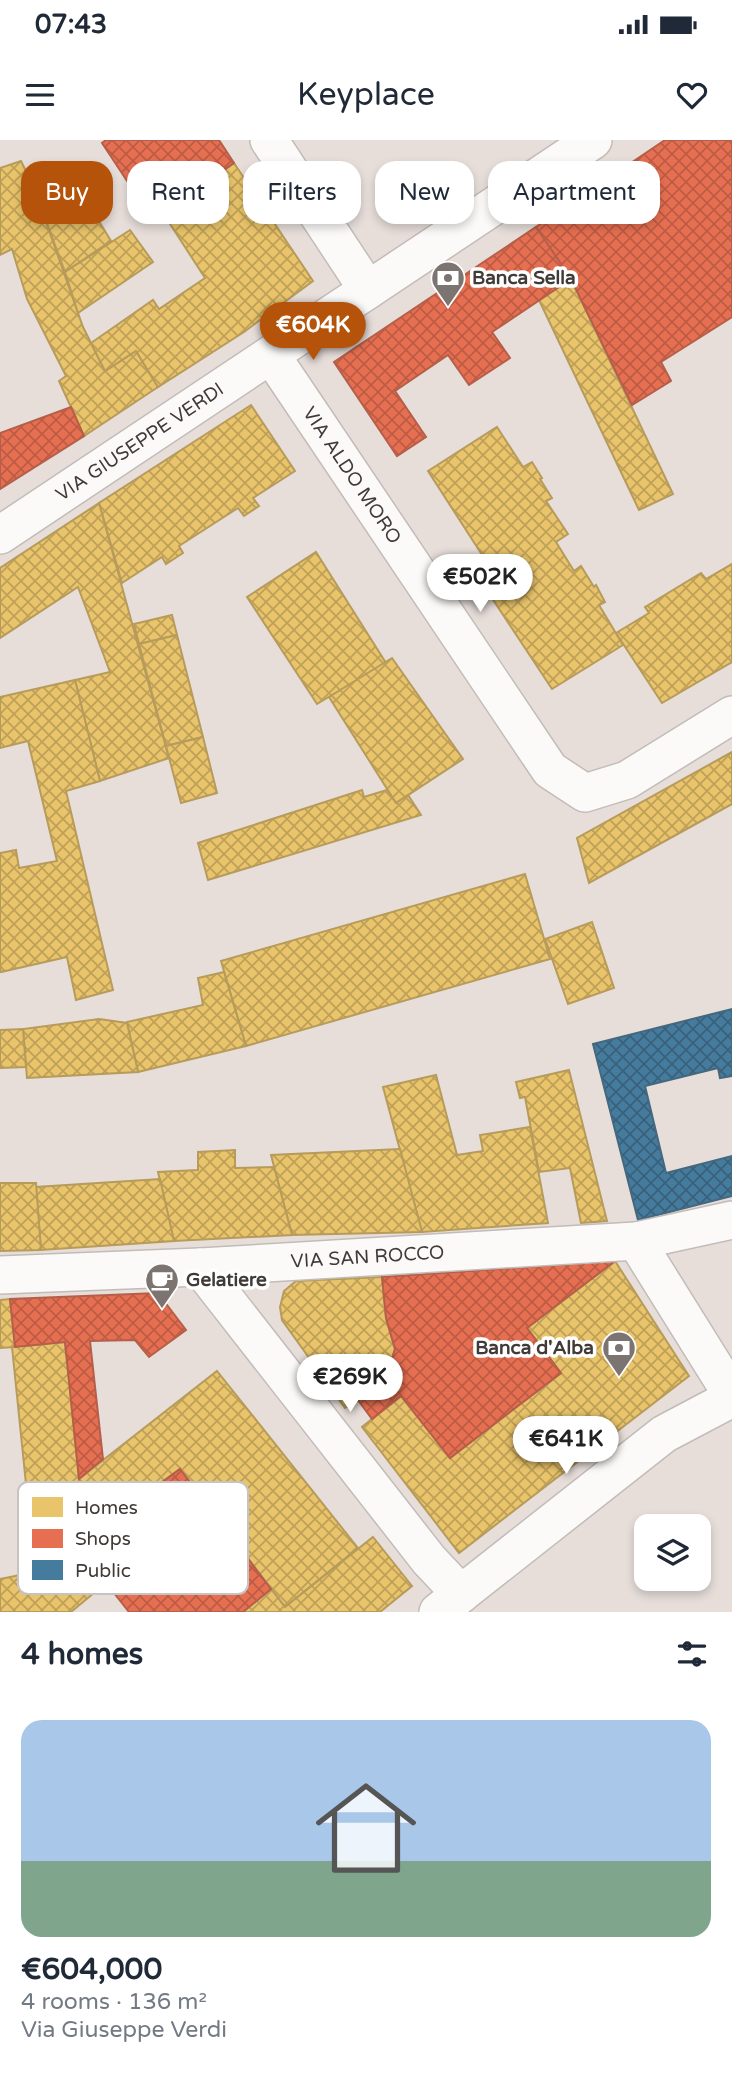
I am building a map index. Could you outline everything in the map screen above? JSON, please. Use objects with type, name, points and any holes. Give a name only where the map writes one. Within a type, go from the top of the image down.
[{"type":"street","points":[[269,140],[368,290]]},
{"type":"street","name":"VIA GIUSEPPE VERDI","points":[[0,535],[593,140]]},
{"type":"street","name":"VIA ALDO MORO","points":[[271,355],[550,770],[585,793],[627,780],[732,715]]},
{"type":"street","name":"VIA SAN ROCCO","points":[[0,1275],[200,1267],[636,1241],[732,1220]]},
{"type":"street","points":[[200,1267],[397,1519],[449,1603],[664,1434],[732,1397],[636,1241]]},
{"type":"building: Homes","points":[[21,161],[21,224],[47,224],[83,327],[105,371],[136,351],[158,387],[84,436],[59,381],[66,376],[27,299],[12,249],[0,255],[0,168]]},
{"type":"building: Homes","points":[[234,163],[243,176],[243,224],[275,224],[313,281],[244,332],[158,387],[136,351],[105,371],[91,343],[153,300],[159,309],[205,278],[170,224],[229,224],[229,167]]},
{"type":"building: Homes","points":[[47,224],[101,224],[111,241],[65,272]]},
{"type":"building: Homes","points":[[130,230],[153,262],[78,313],[65,272]]},
{"type":"building: Homes","points":[[571,279],[673,494],[639,510],[539,300]]},
{"type":"building: Homes","points":[[251,405],[295,471],[253,498],[259,506],[244,516],[238,508],[179,546],[183,553],[166,564],[162,557],[122,583],[99,503]]},
{"type":"building: Homes","points":[[497,427],[523,467],[532,462],[542,478],[540,479],[552,498],[546,501],[568,534],[556,542],[574,571],[581,566],[594,587],[596,585],[605,602],[599,605],[623,645],[552,689],[482,583],[495,575],[428,471]]},
{"type":"building: Homes","points":[[99,503],[169,758],[100,781],[75,680],[110,672],[78,587],[0,638],[0,568]]},
{"type":"building: Homes","points":[[316,552],[386,663],[317,704],[247,597]]},
{"type":"building: Homes","points":[[732,564],[732,662],[662,703],[616,633],[649,613],[645,607],[701,573],[706,579]]},
{"type":"building: Homes","points":[[172,615],[177,635],[139,644],[134,624]]},
{"type":"building: Homes","points":[[177,635],[203,737],[166,746],[139,644]]},
{"type":"building: Homes","points":[[392,658],[463,759],[396,803],[329,697]]},
{"type":"building: Homes","points":[[75,680],[100,781],[66,791],[113,990],[76,1000],[67,957],[1,972],[0,969],[0,853],[16,850],[19,868],[57,861],[28,741],[0,748],[0,697]]},
{"type":"building: Homes","points":[[203,737],[217,793],[181,803],[166,746]]},
{"type":"building: Homes","points":[[732,752],[732,804],[589,883],[577,838]]},
{"type":"building: Homes","points":[[362,790],[364,797],[387,790],[396,803],[408,795],[421,815],[208,880],[198,843]]},
{"type":"building: Homes","points":[[525,874],[550,959],[246,1046],[221,961]]},
{"type":"building: Homes","points":[[592,922],[614,988],[568,1004],[545,939]]},
{"type":"building: Homes","points":[[224,972],[246,1046],[138,1072],[127,1022],[203,1005],[198,978]]},
{"type":"building: Homes","points":[[99,1019],[127,1023],[138,1072],[27,1078],[23,1029]]},
{"type":"building: Homes","points":[[23,1029],[26,1067],[0,1068],[0,1030]]},
{"type":"building: Homes","points":[[569,1070],[607,1221],[581,1223],[570,1168],[539,1172],[525,1097],[520,1098],[516,1082]]},
{"type":"building: Homes","points":[[436,1075],[457,1155],[483,1151],[480,1135],[530,1127],[548,1223],[422,1232],[383,1087]]},
{"type":"building: Homes","points":[[400,1149],[422,1232],[292,1235],[271,1155]]},
{"type":"building: Homes","points":[[235,1150],[235,1168],[274,1167],[292,1235],[174,1241],[158,1172],[198,1170],[198,1152]]},
{"type":"building: Homes","points":[[160,1179],[174,1241],[41,1250],[36,1187]]},
{"type":"building: Homes","points":[[0,1183],[36,1183],[41,1250],[0,1251]]},
{"type":"building: Homes","points":[[615,1261],[689,1376],[459,1553],[362,1427],[401,1396],[450,1458],[561,1373],[527,1328]]},
{"type":"building: Homes","points":[[382,1277],[386,1318],[395,1349],[390,1365],[371,1393],[345,1408],[282,1320],[280,1307],[284,1291],[296,1281]]},
{"type":"building: Homes","points":[[10,1299],[15,1347],[0,1348],[0,1300]]},
{"type":"building: Homes","points":[[65,1342],[81,1482],[26,1482],[12,1347]]},
{"type":"building: Homes","points":[[217,1371],[358,1548],[285,1607],[248,1558],[248,1482],[190,1482],[180,1469],[162,1482],[81,1482],[79,1479]]},
{"type":"building: Homes","points":[[373,1537],[412,1586],[380,1612],[243,1612],[271,1589],[285,1607]]},
{"type":"building: Homes","points":[[18,1575],[18,1594],[93,1594],[71,1612],[0,1612],[0,1579]]},
{"type":"building: Shops","points":[[106,140],[219,140],[234,163],[229,167],[229,161],[127,161],[127,181],[102,143]]},
{"type":"building: Shops","points":[[665,140],[732,140],[732,317],[661,362],[671,381],[632,405],[571,279],[536,227],[540,224],[660,224],[660,161],[634,161]]},
{"type":"building: Shops","points":[[536,227],[571,279],[492,332],[510,358],[469,385],[448,355],[395,391],[426,437],[397,456],[334,362]]},
{"type":"building: Shops","points":[[71,407],[84,436],[0,489],[0,433]]},
{"type":"building: Shops","points":[[615,1261],[527,1328],[561,1373],[450,1458],[401,1396],[372,1419],[358,1400],[371,1393],[390,1365],[395,1349],[386,1318],[382,1277]]},
{"type":"building: Shops","points":[[158,1293],[186,1330],[149,1357],[135,1340],[90,1341],[103,1459],[79,1479],[65,1342],[15,1347],[10,1299]]},
{"type":"building: Shops","points":[[180,1469],[190,1482],[162,1482]]},
{"type":"building: Shops","points":[[248,1559],[271,1589],[243,1612],[129,1612],[115,1594],[248,1594]]},
{"type":"building: Public","points":[[732,1009],[732,1076],[720,1078],[718,1068],[645,1086],[666,1173],[732,1156],[732,1196],[638,1220],[593,1044]]},
{"type":"place","name":"Banca Sella","points":[[448,308]]},
{"type":"place","name":"Gelatiere","points":[[162,1310]]},
{"type":"place","name":"Banca d'Alba","points":[[619,1378]]}]
